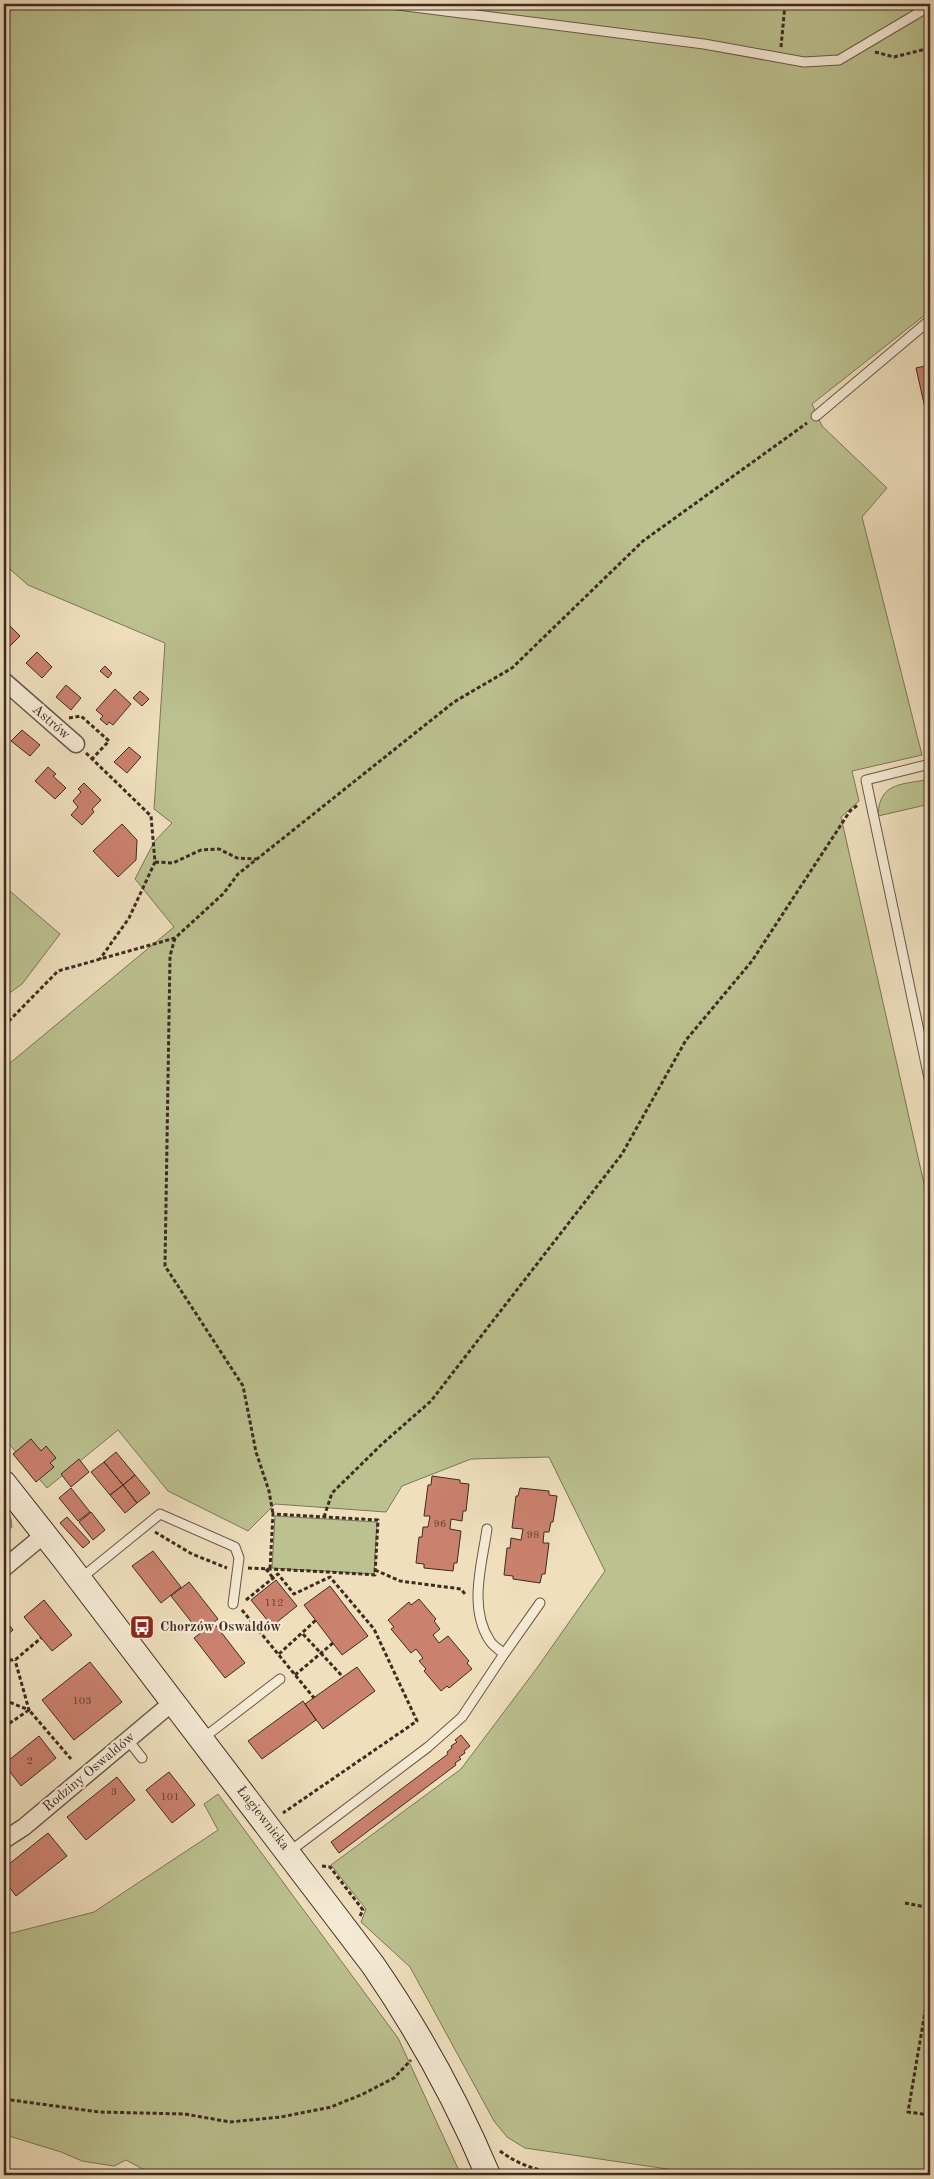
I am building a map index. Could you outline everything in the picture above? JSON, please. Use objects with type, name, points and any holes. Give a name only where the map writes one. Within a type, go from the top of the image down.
[{"type":"street","name":"Astrów","points":[[4,681],[76,744]]},
{"type":"street","name":"Łagiewnicka","points":[[4,1483],[289,1852],[373,1965],[401,2006],[455,2101],[488,2175]]},
{"type":"street","points":[[4,1568],[45,1534]]},
{"type":"street","name":"Rodziny Oswaldów","points":[[4,1840],[24,1827],[173,1702]]},
{"type":"lane","points":[[390,4],[704,44],[804,62],[840,60],[930,6]]},
{"type":"lane","points":[[816,416],[930,320]]},
{"type":"lane","points":[[930,764],[866,780],[930,1083]]},
{"type":"lane","points":[[80,1580],[160,1514],[234,1547],[239,1558],[233,1604]]},
{"type":"lane","points":[[487,1529],[478,1594],[480,1619],[490,1641],[504,1654]]},
{"type":"lane","points":[[289,1852],[428,1747],[462,1717],[540,1603]]},
{"type":"lane","points":[[202,1739],[280,1679]]},
{"type":"lane","points":[[128,1740],[142,1758]]},
{"type":"path","points":[[780,58],[785,4]]},
{"type":"path","points":[[860,48],[894,57],[930,48]]},
{"type":"path","points":[[4,1026],[58,972],[175,938],[224,893],[238,874],[454,702],[512,668],[643,542],[816,416]]},
{"type":"path","points":[[76,744],[151,816],[156,862],[129,918],[100,959]]},
{"type":"path","points":[[324,1517],[332,1493],[382,1444],[432,1401],[622,1154],[686,1040],[752,961],[850,811],[869,796]]},
{"type":"path","points":[[156,862],[173,862],[201,850],[219,849],[238,858],[257,859]]},
{"type":"path","points":[[175,938],[170,956],[165,1266],[243,1386],[256,1452],[269,1491],[273,1514],[268,1569],[273,1578]]},
{"type":"path","points":[[147,1538],[155,1532],[192,1554],[228,1569],[238,1567],[375,1574],[378,1520],[273,1514]]},
{"type":"path","points":[[375,1570],[400,1581],[461,1588],[479,1609]]},
{"type":"path","points":[[314,1698],[242,1611],[243,1602],[278,1574],[294,1594],[338,1573]]},
{"type":"path","points":[[283,1813],[417,1721],[374,1629],[330,1577]]},
{"type":"path","points":[[279,1654],[303,1634],[316,1620]]},
{"type":"path","points":[[303,1634],[342,1677]]},
{"type":"path","points":[[4,1664],[9,1660],[15,1660],[41,1638]]},
{"type":"path","points":[[295,1675],[333,1643]]},
{"type":"path","points":[[4,1653],[9,1660]]},
{"type":"path","points":[[15,1660],[29,1710],[71,1759]]},
{"type":"path","points":[[4,1700],[29,1710]]},
{"type":"path","points":[[4,1727],[29,1710]]},
{"type":"path","points":[[4,1752],[4,1757]]},
{"type":"path","points":[[905,1903],[930,1908]]},
{"type":"path","points":[[930,2006],[926,2006],[908,2112],[930,2115]]},
{"type":"path","points":[[4,2099],[99,2112],[185,2114],[230,2122],[281,2117],[331,2107],[363,2094],[394,2078],[415,2057]]},
{"type":"path","points":[[530,2169],[565,2175]]},
{"type":"green space","points":[[4,4],[930,4],[930,311],[812,404],[822,426],[887,488],[862,517],[922,755],[852,771],[859,801],[841,817],[930,1210],[930,2175],[708,2175],[525,2148],[507,2137],[494,2121],[410,1967],[361,1922],[366,1909],[331,1865],[461,1769],[537,1668],[605,1571],[549,1457],[471,1459],[402,1486],[386,1512],[275,1504],[248,1531],[168,1491],[118,1430],[47,1488],[4,1438],[4,1068],[174,927],[135,879],[154,842],[172,823],[154,809],[165,643],[28,585],[4,564]]},
{"type":"green space","points":[[930,779],[930,804],[878,816],[879,805],[888,790],[902,784]]},
{"type":"green space","points":[[4,886],[60,934],[22,984],[4,997]]},
{"type":"green space","points":[[4,1505],[11,1519],[12,1527],[5,1533]]},
{"type":"green space","points":[[275,1516],[377,1522],[374,1574],[272,1568]]},
{"type":"green space","points":[[218,1794],[398,2038],[461,2175],[154,2175],[126,2160],[114,2166],[82,2161],[61,2152],[4,2136],[4,1935],[94,1912],[218,1830],[204,1804]]},
{"type":"building","points":[[930,365],[930,430],[916,368]]},
{"type":"building","points":[[930,571],[930,597],[925,573]]},
{"type":"building","points":[[4,620],[20,636],[6,650],[4,648]]},
{"type":"building","points":[[37,652],[52,667],[42,678],[26,663]]},
{"type":"building","points":[[105,666],[112,673],[108,678],[100,671]]},
{"type":"building","points":[[66,685],[81,698],[71,710],[56,697]]},
{"type":"building","points":[[115,689],[131,704],[113,725],[109,722],[107,725],[100,719],[103,716],[96,710]]},
{"type":"building","points":[[140,691],[149,699],[142,706],[133,698]]},
{"type":"building","points":[[22,730],[40,745],[30,756],[11,741]]},
{"type":"building","points":[[129,747],[141,757],[127,773],[114,762]]},
{"type":"building","points":[[48,767],[56,774],[53,776],[66,788],[55,799],[35,781]]},
{"type":"building","points":[[84,783],[101,800],[92,809],[94,812],[82,825],[71,815],[78,807],[73,801],[81,792],[78,789]]},
{"type":"building","points":[[122,824],[137,840],[136,860],[118,877],[93,851]]},
{"type":"building","points":[[31,1439],[41,1451],[46,1446],[56,1458],[50,1463],[54,1467],[36,1482],[13,1454]]},
{"type":"building","points":[[116,1452],[135,1475],[123,1485],[104,1462]]},
{"type":"building","points":[[79,1459],[89,1472],[71,1487],[61,1474]]},
{"type":"building","points":[[104,1462],[123,1485],[110,1495],[91,1472]]},
{"type":"building","points":[[135,1475],[150,1493],[137,1503],[123,1485]]},
{"type":"building","points":[[432,1476],[460,1480],[460,1483],[469,1484],[466,1511],[463,1511],[462,1521],[451,1519],[450,1529],[461,1531],[457,1563],[454,1563],[453,1571],[424,1568],[424,1564],[416,1563],[419,1537],[422,1537],[423,1527],[428,1527],[430,1516],[424,1516],[428,1485],[431,1485]]},
{"type":"building","points":[[123,1485],[137,1503],[125,1513],[110,1495]]},
{"type":"building","points":[[71,1488],[90,1512],[78,1521],[59,1498]]},
{"type":"building","points":[[520,1488],[549,1491],[549,1495],[557,1496],[553,1522],[551,1522],[549,1532],[544,1532],[543,1543],[549,1543],[545,1574],[542,1574],[540,1583],[513,1579],[513,1576],[504,1575],[507,1548],[510,1548],[511,1538],[521,1540],[523,1529],[512,1528],[516,1496],[518,1496]]},
{"type":"building","points":[[91,1512],[105,1530],[93,1540],[79,1522]]},
{"type":"building","points":[[67,1517],[90,1542],[83,1548],[60,1523]]},
{"type":"building","points":[[153,1551],[181,1587],[161,1603],[132,1566]]},
{"type":"building","points":[[276,1580],[297,1606],[272,1626],[251,1600]]},
{"type":"building","points":[[189,1582],[218,1619],[200,1633],[171,1596]]},
{"type":"building","points":[[330,1586],[368,1636],[342,1655],[304,1605]]},
{"type":"building","points":[[419,1599],[436,1619],[434,1621],[440,1629],[433,1635],[439,1643],[448,1636],[469,1661],[467,1663],[472,1669],[449,1688],[447,1686],[441,1691],[424,1671],[426,1669],[419,1661],[423,1658],[416,1649],[411,1653],[391,1629],[394,1627],[388,1620],[409,1602],[411,1605]]},
{"type":"building","points":[[44,1600],[72,1635],[52,1651],[24,1617]]},
{"type":"building","points":[[4,1618],[13,1630],[4,1638]]},
{"type":"building","points":[[214,1623],[245,1663],[225,1678],[194,1638]]},
{"type":"building","points":[[90,1662],[122,1702],[74,1740],[42,1700]]},
{"type":"building","points":[[357,1667],[375,1691],[323,1729],[305,1704]]},
{"type":"building","points":[[303,1701],[316,1720],[262,1759],[248,1741]]},
{"type":"building","points":[[461,1735],[470,1746],[459,1757],[461,1759],[455,1763],[456,1765],[339,1853],[331,1842],[448,1754],[447,1752],[452,1748],[451,1746],[457,1742],[455,1740]]},
{"type":"building","points":[[39,1736],[56,1758],[21,1786],[4,1764]]},
{"type":"building","points":[[169,1772],[195,1805],[172,1823],[146,1790]]},
{"type":"building","points":[[117,1777],[135,1800],[86,1840],[67,1817]]},
{"type":"building","points":[[48,1833],[67,1856],[16,1896],[4,1880],[4,1868]]},
{"type":"place","name":"Chorzów Oswaldów","points":[[142,1627]]}]
